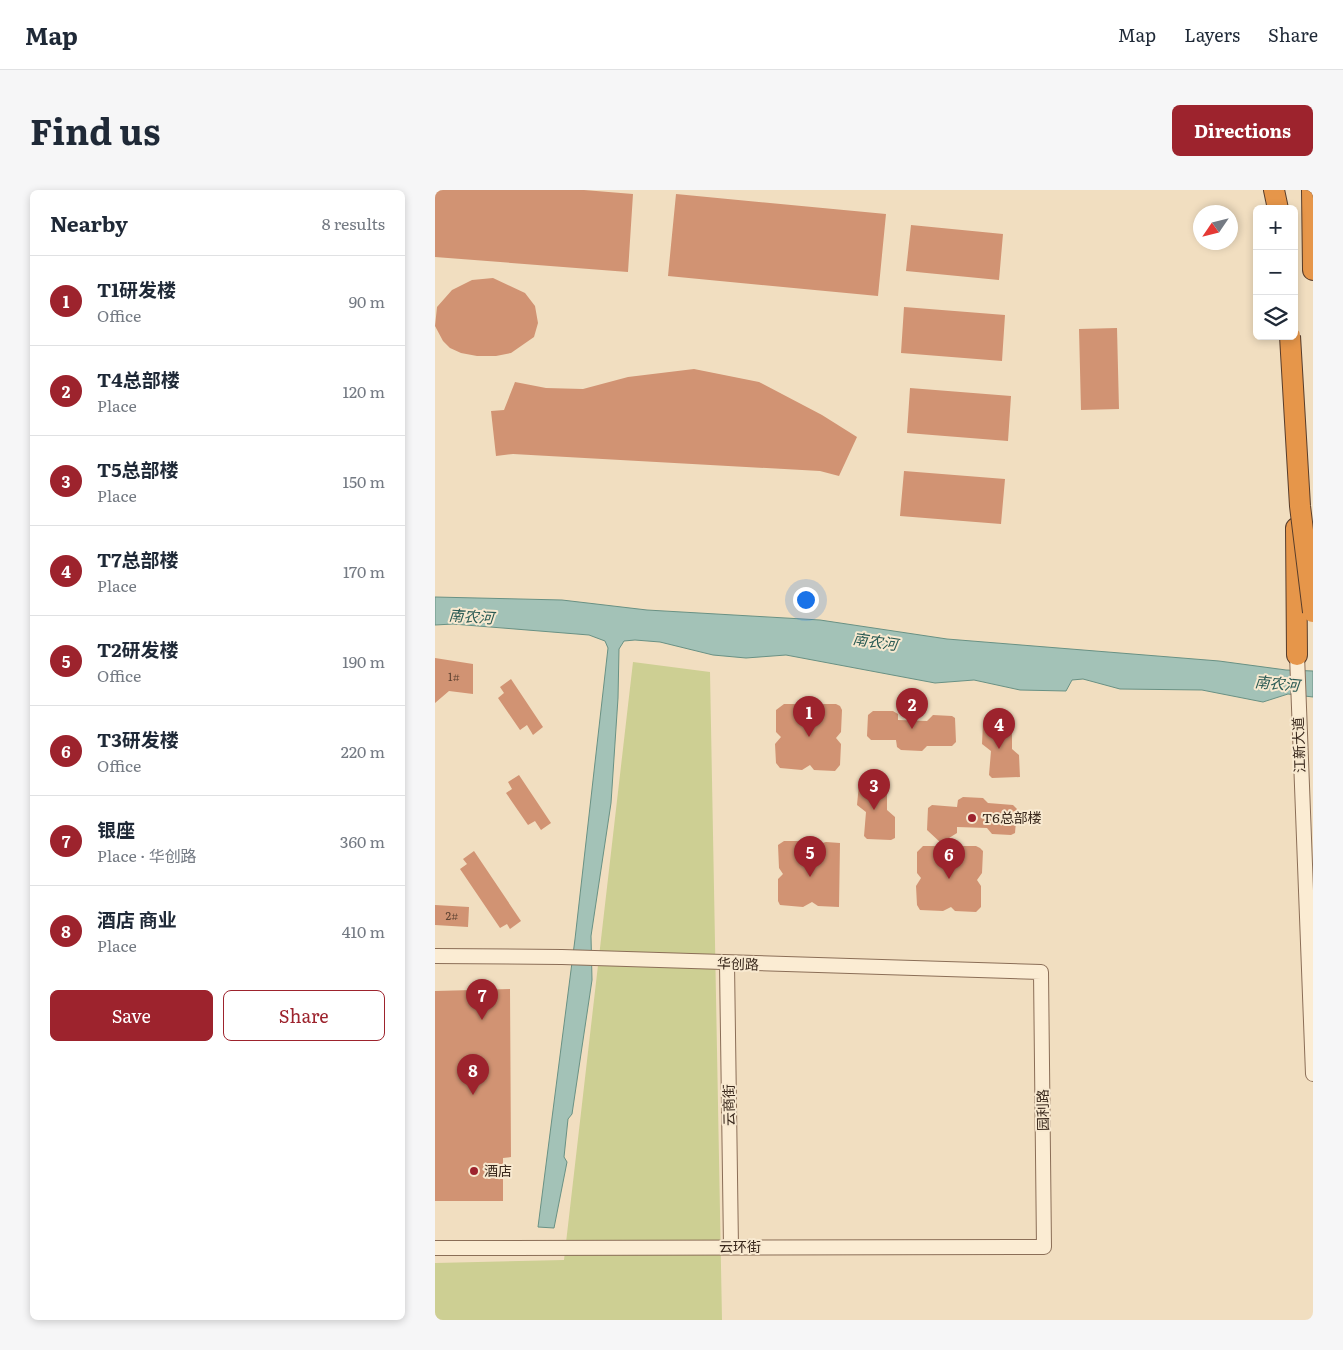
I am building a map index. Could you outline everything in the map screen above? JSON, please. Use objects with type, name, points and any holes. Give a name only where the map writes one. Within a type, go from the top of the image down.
[{"type":"highway","points":[[1274,190],[1277,205]]},
{"type":"highway","points":[[1288,190],[1289,205]]},
{"type":"highway","points":[[1312,190],[1313,270]]},
{"type":"highway","points":[[1292,340],[1300,506],[1313,612]]},
{"type":"highway","points":[[1292,340],[1297,655]]},
{"type":"street","name":"江新大道","points":[[1297,655],[1298,728],[1313,1074]]},
{"type":"street","name":"华创路","points":[[435,956],[562,957],[727,964],[1041,972]]},
{"type":"street","name":"云商街","points":[[727,964],[731,1247]]},
{"type":"street","name":"园利路","points":[[1041,972],[1044,1247]]},
{"type":"street","name":"云环街","points":[[435,1248],[1044,1247]]},
{"type":"green space","points":[[633,662],[710,672],[722,1320],[435,1320],[435,1263],[564,1260]]},
{"type":"water","name":"南农河","points":[[435,597],[562,600],[647,610],[820,620],[947,639],[1219,661],[1286,670],[1313,671],[1313,697],[1288,694],[1263,702],[1202,690],[1120,689],[1083,679],[1072,680],[1066,691],[1020,690],[974,680],[935,683],[786,655],[746,658],[713,655],[660,642],[624,641],[619,649],[618,698],[611,803],[591,936],[592,980],[572,1114],[568,1119],[564,1157],[567,1162],[554,1228],[538,1227],[575,939],[608,648],[605,641],[589,635],[453,624],[435,625]]},
{"type":"building","points":[[435,190],[584,190],[633,194],[628,272],[435,257]]},
{"type":"building","points":[[676,194],[886,214],[878,296],[668,276]]},
{"type":"building","points":[[911,225],[1003,234],[999,280],[906,271]]},
{"type":"building","points":[[493,278],[525,293],[535,306],[538,323],[534,337],[511,353],[496,356],[477,356],[461,353],[450,348],[443,341],[435,326],[437,307],[452,290],[472,280]]},
{"type":"building","points":[[904,307],[1005,315],[1002,361],[901,353]]},
{"type":"building","points":[[1117,328],[1119,409],[1081,410],[1079,329]]},
{"type":"building","points":[[694,369],[759,382],[822,415],[857,437],[839,476],[820,471],[513,454],[496,456],[491,411],[504,410],[515,382],[546,388],[583,389],[628,377]]},
{"type":"building","points":[[910,388],[1011,396],[1008,441],[907,433]]},
{"type":"building","points":[[904,471],[1005,479],[1001,524],[900,516]]},
{"type":"building","points":[[435,658],[473,664],[473,694],[449,691],[435,703]]},
{"type":"building","points":[[511,679],[543,727],[533,735],[527,725],[520,730],[498,698],[504,693],[500,687]]},
{"type":"building","points":[[784,704],[804,704],[809,709],[817,704],[836,704],[840,706],[842,710],[841,732],[836,738],[841,744],[840,765],[835,771],[814,770],[810,765],[802,770],[780,768],[776,763],[775,744],[781,737],[776,732],[776,710]]},
{"type":"building","points":[[873,711],[893,711],[898,714],[898,720],[927,721],[933,715],[952,716],[955,718],[956,742],[952,746],[927,746],[922,751],[901,750],[897,747],[896,740],[871,740],[867,736],[868,715]]},
{"type":"building","points":[[989,719],[1008,720],[1012,726],[1012,749],[1019,755],[1020,777],[992,778],[989,775],[991,751],[982,744],[983,723]]},
{"type":"building","points":[[519,775],[551,823],[541,830],[535,821],[528,825],[506,793],[512,789],[508,782]]},
{"type":"building","points":[[864,780],[883,781],[887,787],[887,810],[895,817],[895,838],[891,840],[867,839],[864,836],[866,812],[857,805],[859,784]]},
{"type":"building","name":"T6总部楼","points":[[963,797],[983,798],[988,803],[1013,805],[1017,809],[1015,833],[1011,835],[992,834],[987,828],[957,827],[957,833],[941,843],[927,830],[928,808],[932,805],[957,807],[958,800]]},
{"type":"building","points":[[784,841],[799,841],[812,846],[826,842],[840,843],[839,907],[818,906],[812,902],[803,907],[780,905],[778,901],[778,879],[783,874],[779,868],[778,845]]},
{"type":"building","points":[[923,846],[976,846],[983,851],[982,873],[977,880],[981,886],[981,907],[976,912],[955,911],[951,907],[943,911],[920,910],[917,905],[916,886],[921,878],[917,873],[917,852]]},
{"type":"building","points":[[474,851],[521,921],[510,929],[507,924],[500,928],[460,869],[467,864],[463,859]]},
{"type":"building","points":[[435,905],[469,907],[468,927],[435,925]]},
{"type":"building","points":[[510,989],[511,1157],[503,1158],[503,1201],[435,1201],[435,991]]},
{"type":"place","name":"T4总部楼","points":[[912,729]]},
{"type":"place","name":"T1研发楼","points":[[809,737]]},
{"type":"place","name":"T7总部楼","points":[[999,749]]},
{"type":"place","name":"T5总部楼","points":[[874,810]]},
{"type":"place","name":"T6总部楼","points":[[972,818]]},
{"type":"place","name":"T2研发楼","points":[[810,877]]},
{"type":"place","name":"T3研发楼","points":[[949,879]]},
{"type":"place","name":"银座","points":[[482,1020]]},
{"type":"place","name":"酒店 商业","points":[[473,1095]]},
{"type":"place","name":"酒店","points":[[474,1171]]}]
